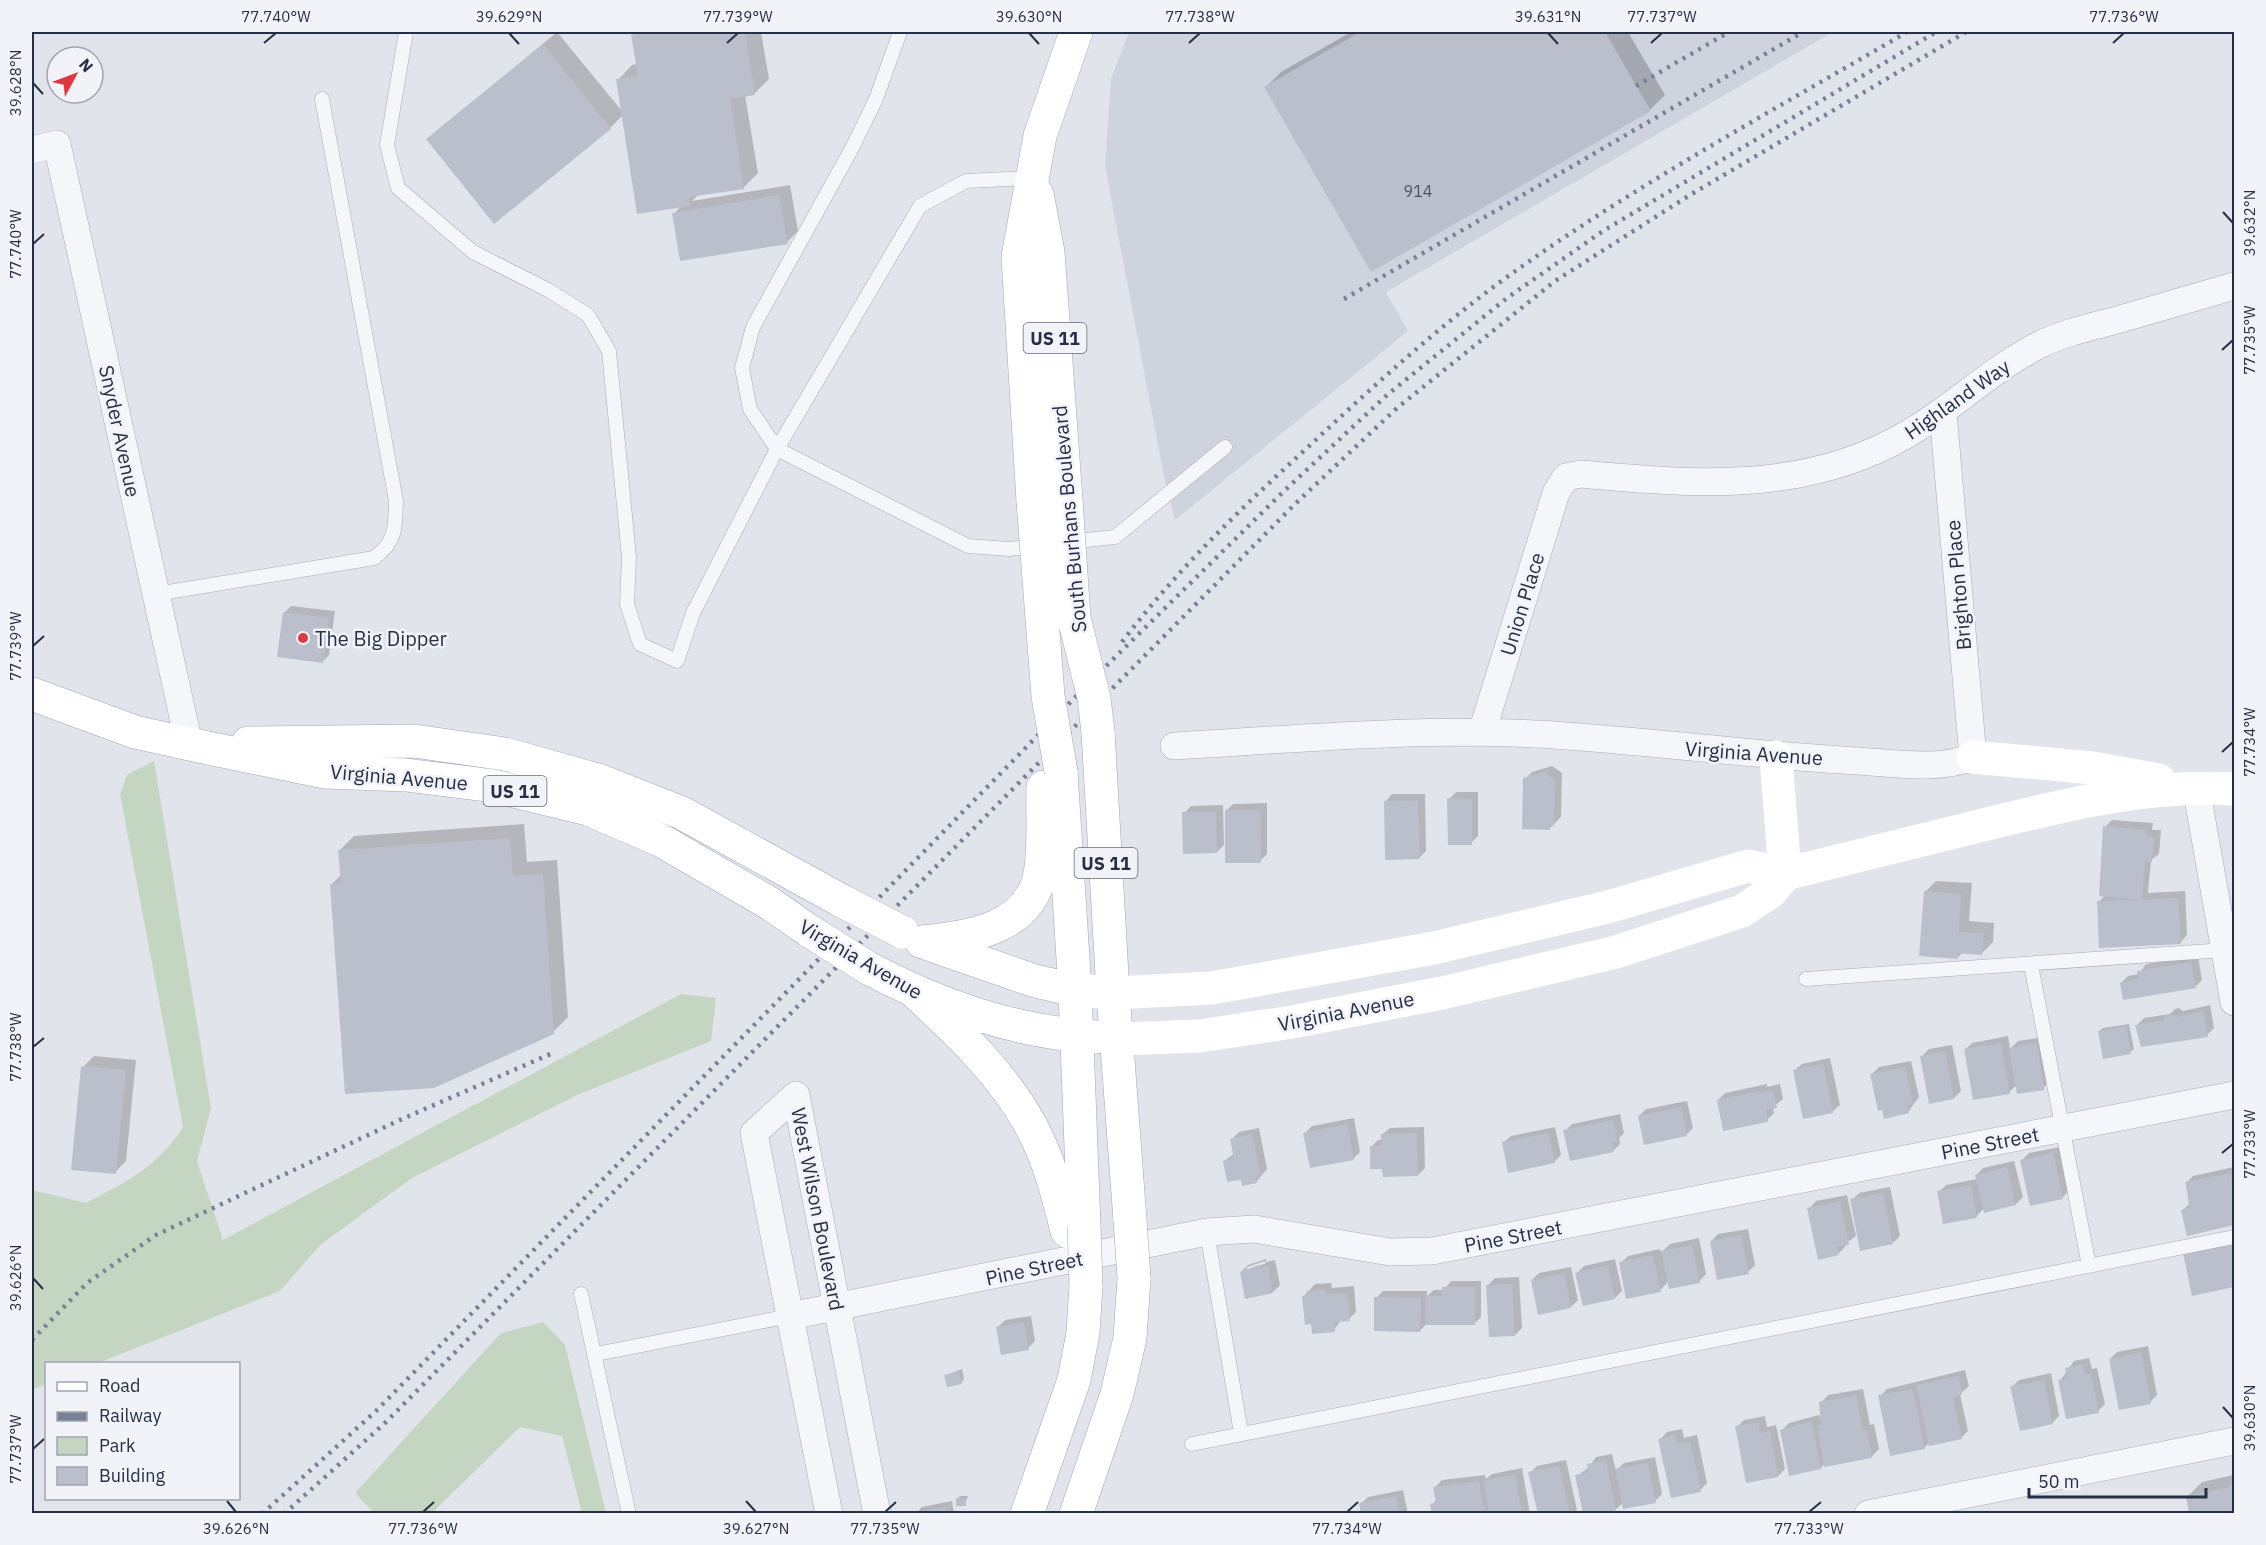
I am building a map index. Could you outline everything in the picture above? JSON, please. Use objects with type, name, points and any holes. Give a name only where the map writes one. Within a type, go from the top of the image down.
[{"type":"main road","name":"South Burhans Boulevard","points":[[1076,32],[1040,135],[1018,257],[1052,779],[1076,990]]},
{"type":"main road","name":"South Burhans Boulevard","points":[[1034,178],[1048,252],[1074,618],[1094,698],[1098,732],[1113,993],[1119,1039]]},
{"type":"main road","name":"Virginia Avenue","points":[[32,694],[135,732],[189,744],[325,772],[406,775],[494,786],[588,809],[662,841],[769,903],[868,968],[916,993],[969,1013],[1022,1027],[1075,1036],[1119,1039],[1200,1036],[1292,1022],[1442,993],[1616,952],[1742,911],[1771,892],[1785,874]]},
{"type":"main road","name":"Virginia Avenue","points":[[189,744],[334,740],[414,741],[505,754],[601,781],[682,813],[912,937],[1035,981],[1076,990],[1113,993],[1212,988],[1434,948],[1608,907],[1748,866],[1785,874],[2087,800],[2146,790],[2196,787],[2235,789]]},
{"type":"main road","points":[[1776,757],[1785,874]]},
{"type":"main road","points":[[1973,757],[2093,768],[2196,787]]},
{"type":"main road","points":[[912,937],[971,937],[1004,922],[1023,908],[1034,892],[1040,873],[1052,779]]},
{"type":"main road","points":[[1027,1514],[1074,1380],[1083,1334],[1076,1228],[1076,990]]},
{"type":"main road","points":[[916,993],[963,1037],[1004,1084],[1031,1126],[1076,1228]]},
{"type":"main road","points":[[1076,1514],[1117,1394],[1130,1338],[1134,1278],[1119,1039]]},
{"type":"street","name":"Snyder Avenue","points":[[32,150],[57,144],[189,744]]},
{"type":"street","name":"Highland Way","points":[[1566,477],[1581,474],[1717,484],[1750,482],[1799,474],[1852,459],[1901,438],[1943,413],[2006,363],[2042,344],[2079,330],[2235,286]]},
{"type":"street","name":"Brighton Place","points":[[1943,413],[1973,757]]},
{"type":"street","name":"Union Place","points":[[1482,732],[1556,493],[1566,477]]},
{"type":"street","name":"Virginia Avenue","points":[[1174,746],[1422,732],[1482,732],[1540,735],[1776,757],[1942,765],[1973,757]]},
{"type":"street","points":[[2196,787],[2235,1002]]},
{"type":"street","name":"West Wilson Boulevard","points":[[829,1514],[754,1133],[796,1095],[877,1514]]},
{"type":"street","name":"Pine Street","points":[[790,1316],[1207,1232],[1254,1229],[1389,1252],[1432,1251],[2235,1095]]},
{"type":"street","points":[[1868,1514],[2235,1441]]},
{"type":"lane","points":[[406,32],[387,145],[399,188],[473,252],[548,290],[588,315],[609,351],[629,557],[627,604],[640,644],[677,661],[693,613],[777,449],[920,206],[966,181],[1034,178]]},
{"type":"lane","points":[[900,32],[876,99],[851,150],[753,327],[741,368],[750,409],[777,449],[968,546],[1009,549],[1115,537],[1225,447]]},
{"type":"lane","points":[[156,594],[374,558],[387,548],[394,532],[396,501],[322,99]]},
{"type":"lane","points":[[1806,980],[2225,950]]},
{"type":"lane","points":[[2031,965],[2089,1266]]},
{"type":"lane","points":[[1207,1232],[1241,1434]]},
{"type":"lane","points":[[1192,1444],[2235,1237]]},
{"type":"lane","points":[[581,1294],[596,1354],[629,1514]]},
{"type":"lane","points":[[596,1354],[790,1316]]},
{"type":"shaded area","points":[[1129,32],[1833,32],[1386,292],[1408,331],[1175,520],[1164,476],[1105,166],[1111,79]]},
{"type":"green space","points":[[154,761],[211,1108],[197,1161],[223,1240],[681,994],[716,998],[711,1041],[577,1095],[412,1178],[320,1245],[280,1291],[101,1362],[45,1362],[45,1384],[32,1390],[32,1190],[86,1203],[128,1180],[152,1163],[163,1153],[183,1127],[120,794],[127,775]]},
{"type":"green space","points":[[543,1322],[565,1345],[606,1513],[582,1513],[562,1436],[520,1427],[432,1513],[374,1513],[355,1493],[501,1333]]},
{"type":"building","points":[[653,32],[745,32],[755,95],[730,99],[744,189],[689,197],[690,206],[637,214],[616,79],[638,76],[631,35]]},
{"type":"building","points":[[1360,32],[1605,32],[1651,111],[1371,272],[1264,87]]},
{"type":"building","points":[[543,44],[611,129],[494,224],[426,139]]},
{"type":"building","points":[[779,195],[788,244],[680,261],[672,213]]},
{"type":"building","name":"The Big Dipper","points":[[283,612],[329,618],[323,663],[277,657]]},
{"type":"building","points":[[1544,772],[1555,780],[1554,826],[1550,825],[1550,830],[1522,829],[1523,778]]},
{"type":"building","points":[[1447,798],[1472,799],[1472,845],[1448,845]]},
{"type":"building","points":[[1418,800],[1420,859],[1385,860],[1384,801]]},
{"type":"building","points":[[1225,810],[1260,810],[1261,863],[1225,863]]},
{"type":"building","points":[[1182,812],[1216,812],[1217,853],[1183,854]]},
{"type":"building","points":[[2103,826],[2146,830],[2146,836],[2154,837],[2152,862],[2145,861],[2142,900],[2099,896]]},
{"type":"building","points":[[510,838],[513,876],[543,874],[554,1034],[434,1088],[345,1094],[330,884],[341,883],[338,850]]},
{"type":"building","points":[[1924,891],[1961,894],[1959,932],[1984,933],[1982,955],[1958,953],[1958,959],[1919,956]]},
{"type":"building","points":[[2178,898],[2181,944],[2099,948],[2097,901]]},
{"type":"building","points":[[2191,962],[2196,988],[2123,1000],[2120,983],[2138,979],[2137,971]]},
{"type":"building","points":[[2203,1011],[2208,1037],[2141,1047],[2135,1025],[2164,1020],[2166,1015],[2172,1014],[2176,1017]]},
{"type":"building","points":[[2126,1026],[2131,1054],[2103,1059],[2098,1031]]},
{"type":"building","points":[[2001,1043],[2010,1094],[1973,1100],[1964,1049]]},
{"type":"building","points":[[2037,1043],[2044,1090],[2017,1094],[2009,1048]]},
{"type":"building","points":[[1945,1051],[1954,1099],[1929,1104],[1920,1056]]},
{"type":"building","points":[[1823,1064],[1833,1113],[1803,1119],[1793,1070]]},
{"type":"building","points":[[81,1066],[126,1070],[116,1174],[71,1170]]},
{"type":"building","points":[[1905,1067],[1913,1105],[1907,1106],[1909,1113],[1884,1119],[1882,1110],[1878,1111],[1870,1074]]},
{"type":"building","points":[[1760,1091],[1761,1093],[1773,1091],[1777,1108],[1766,1110],[1768,1122],[1723,1131],[1717,1100]]},
{"type":"building","points":[[1681,1107],[1687,1136],[1644,1145],[1638,1116]]},
{"type":"building","points":[[1613,1120],[1618,1142],[1612,1143],[1614,1152],[1570,1161],[1563,1130]]},
{"type":"building","points":[[1347,1124],[1354,1160],[1310,1168],[1303,1133]]},
{"type":"building","points":[[1417,1133],[1418,1176],[1383,1177],[1382,1169],[1370,1169],[1370,1146],[1381,1146],[1381,1134]]},
{"type":"building","points":[[1548,1133],[1555,1163],[1508,1173],[1502,1142]]},
{"type":"building","points":[[1252,1134],[1261,1177],[1256,1178],[1257,1183],[1242,1186],[1241,1180],[1227,1182],[1223,1161],[1234,1159],[1230,1139]]},
{"type":"building","points":[[2053,1153],[2063,1199],[2030,1206],[2020,1160]]},
{"type":"building","points":[[2007,1167],[2016,1205],[1984,1213],[1975,1175]]},
{"type":"building","points":[[2230,1173],[2234,1193],[2234,1225],[2187,1236],[2181,1210],[2190,1207],[2185,1182]]},
{"type":"building","points":[[1971,1185],[1977,1218],[1943,1224],[1937,1191]]},
{"type":"building","points":[[1883,1193],[1893,1244],[1860,1251],[1850,1199]]},
{"type":"building","points":[[1840,1201],[1849,1245],[1837,1247],[1839,1255],[1818,1260],[1807,1208]]},
{"type":"building","points":[[1741,1235],[1749,1274],[1717,1280],[1710,1241]]},
{"type":"building","points":[[2234,1242],[2234,1287],[2192,1296],[2183,1253]]},
{"type":"building","points":[[1692,1245],[1700,1283],[1669,1289],[1661,1251]]},
{"type":"building","points":[[1653,1255],[1661,1292],[1626,1299],[1619,1262]]},
{"type":"building","points":[[1259,1265],[1259,1268],[1268,1266],[1273,1293],[1245,1299],[1240,1272]]},
{"type":"building","points":[[1608,1265],[1615,1299],[1583,1306],[1575,1273]]},
{"type":"building","points":[[1564,1273],[1571,1308],[1538,1315],[1531,1280]]},
{"type":"building","points":[[1512,1284],[1515,1336],[1489,1337],[1486,1285]]},
{"type":"building","points":[[1442,1287],[1475,1287],[1475,1325],[1426,1325],[1425,1296],[1442,1296]]},
{"type":"building","points":[[1325,1289],[1325,1294],[1347,1293],[1350,1321],[1334,1322],[1335,1332],[1312,1334],[1311,1324],[1305,1325],[1302,1296],[1307,1296],[1306,1291]]},
{"type":"building","points":[[1374,1297],[1421,1298],[1420,1332],[1374,1331]]},
{"type":"building","points":[[1024,1322],[1029,1350],[1001,1355],[996,1327]]},
{"type":"building","points":[[2141,1352],[2151,1404],[2119,1410],[2109,1359]]},
{"type":"building","points":[[2082,1364],[2085,1375],[2091,1374],[2099,1413],[2066,1419],[2058,1380],[2067,1378],[2065,1368]]},
{"type":"building","points":[[959,1372],[962,1384],[947,1387],[944,1375]]},
{"type":"building","points":[[1959,1376],[1962,1395],[1953,1397],[1962,1439],[1929,1446],[1916,1385]]},
{"type":"building","points":[[2044,1380],[2053,1424],[2020,1431],[2010,1386]]},
{"type":"building","points":[[1913,1389],[1925,1449],[1890,1456],[1878,1395]]},
{"type":"building","points":[[1856,1395],[1863,1431],[1867,1430],[1872,1458],[1824,1467],[1817,1426],[1821,1425],[1819,1402]]},
{"type":"building","points":[[1812,1421],[1821,1469],[1789,1476],[1780,1430]]},
{"type":"building","points":[[1758,1422],[1760,1433],[1770,1431],[1778,1477],[1746,1483],[1735,1426]]},
{"type":"building","points":[[1675,1435],[1677,1444],[1690,1441],[1701,1492],[1671,1498],[1658,1439]]},
{"type":"building","points":[[1606,1460],[1616,1512],[1583,1514],[1575,1475],[1589,1472],[1587,1464]]},
{"type":"building","points":[[1648,1463],[1656,1503],[1623,1509],[1615,1469]]},
{"type":"building","points":[[1559,1466],[1570,1514],[1538,1514],[1528,1472]]},
{"type":"building","points":[[1515,1475],[1522,1514],[1489,1514],[1483,1480]]},
{"type":"building","points":[[2234,1480],[2234,1514],[2189,1514],[2186,1496],[2227,1488]]},
{"type":"building","points":[[1479,1481],[1485,1514],[1432,1514],[1430,1504],[1436,1503],[1433,1487]]},
{"type":"building","points":[[1396,1496],[1400,1514],[1361,1514],[1359,1503]]},
{"type":"building","points":[[956,1498],[966,1498],[966,1506],[956,1506]]},
{"type":"building","points":[[945,1507],[946,1514],[918,1514],[918,1512]]},
{"type":"railway","points":[[1636,86],[1729,32]]},
{"type":"railway","points":[[1344,299],[1803,32]]},
{"type":"railway","points":[[1122,642],[1164,590],[1257,494],[1375,385],[1471,304],[1545,250],[1647,185],[1907,32]]},
{"type":"railway","points":[[262,1514],[376,1411],[1097,675],[1283,492],[1387,395],[1507,298],[1603,231],[1936,32]]},
{"type":"railway","points":[[284,1514],[386,1422],[1295,504],[1397,408],[1555,281],[1690,195],[1966,32]]},
{"type":"railway","points":[[32,1340],[87,1283],[156,1235],[402,1119],[555,1052]]},
{"type":"place","name":"The Big Dipper","points":[[303,638]]}]
